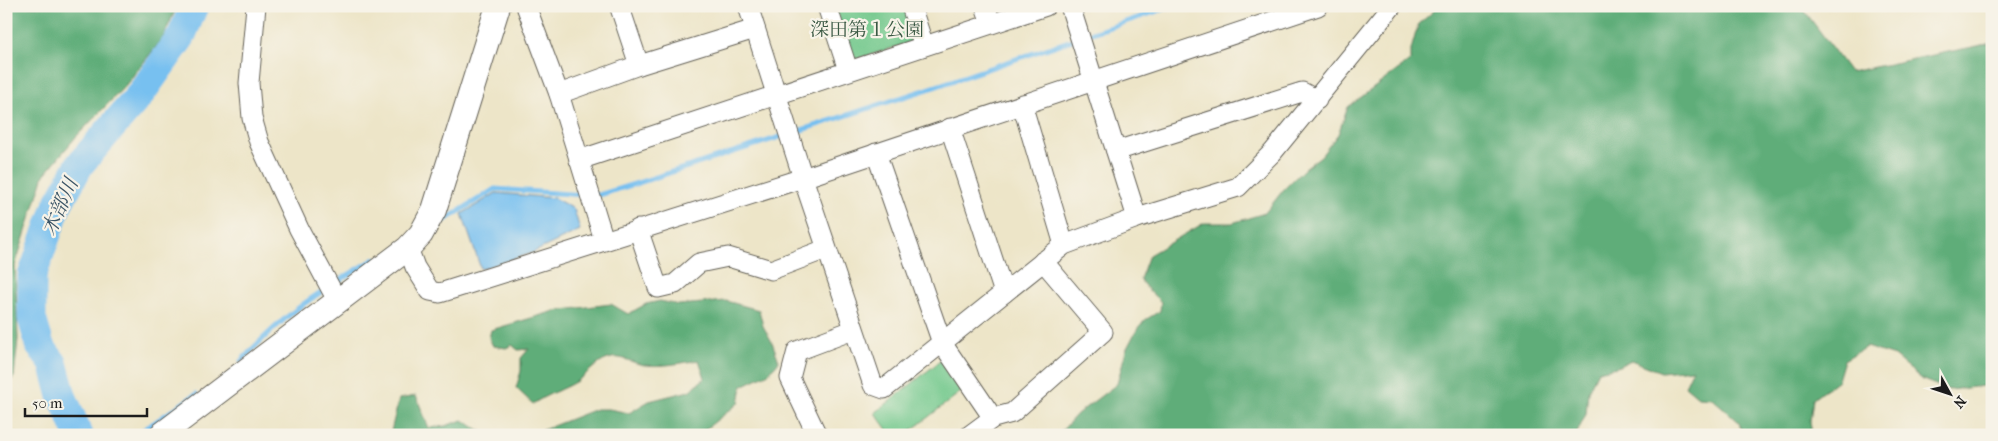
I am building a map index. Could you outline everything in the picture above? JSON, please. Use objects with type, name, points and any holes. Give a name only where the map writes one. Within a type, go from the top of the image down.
[{"type":"street","points":[[256,6],[249,83],[252,118],[259,142],[299,229],[338,302]]},
{"type":"street","points":[[161,435],[338,302],[408,248],[422,234],[434,210],[498,6]]},
{"type":"street","points":[[526,6],[559,94],[604,240]]},
{"type":"street","points":[[623,6],[620,8],[639,65]]},
{"type":"street","points":[[748,6],[826,248],[873,385],[884,389],[1064,245],[1137,218],[1238,187],[1273,152],[1392,6]]},
{"type":"street","points":[[827,6],[848,70]]},
{"type":"street","points":[[911,6],[924,46]]},
{"type":"street","points":[[579,160],[924,46],[988,15],[1046,6]]},
{"type":"street","points":[[1070,6],[1137,218]]},
{"type":"street","points":[[408,248],[416,267],[430,291],[440,294],[638,229],[803,178],[1318,6]]},
{"type":"street","points":[[559,94],[639,65],[755,28]]},
{"type":"street","points":[[1116,150],[1302,92],[1317,100]]},
{"type":"street","points":[[1022,104],[1064,245]]},
{"type":"street","points":[[950,128],[1004,292]]},
{"type":"street","points":[[876,153],[942,343],[993,418]]},
{"type":"street","points":[[638,229],[658,288],[675,284],[699,263],[728,257],[771,270],[826,248]]},
{"type":"street","points":[[970,435],[993,418],[1012,413],[1103,332],[1043,261]]},
{"type":"street","points":[[817,435],[790,378],[797,351],[854,330]]},
{"type":"green space","points":[[6,6],[177,6],[163,38],[125,86],[75,138],[44,175],[15,266],[18,339],[14,377],[6,386]]},
{"type":"green space","name":"深田第１公園","points":[[834,6],[905,6],[915,36],[909,43],[857,59],[851,58]]},
{"type":"green space","points":[[1439,6],[1801,6],[1850,72],[1992,43],[1992,385],[1949,390],[1923,380],[1894,356],[1866,347],[1844,360],[1838,380],[1813,399],[1810,421],[1812,435],[1742,435],[1739,422],[1712,398],[1698,397],[1685,386],[1693,369],[1661,372],[1631,360],[1617,367],[1598,371],[1588,391],[1586,414],[1576,435],[1058,435],[1077,414],[1117,384],[1126,350],[1135,333],[1145,320],[1160,311],[1161,302],[1147,289],[1140,279],[1149,255],[1204,223],[1232,223],[1265,213],[1284,189],[1305,168],[1321,156],[1338,134],[1348,107],[1411,60],[1411,50],[1418,25]]},
{"type":"green space","points":[[660,301],[679,305],[726,301],[759,310],[763,326],[772,342],[779,361],[769,373],[742,386],[739,403],[698,435],[530,435],[596,409],[609,409],[629,413],[649,401],[689,391],[705,378],[699,360],[652,365],[618,358],[608,359],[577,381],[533,404],[516,388],[521,371],[521,358],[529,349],[518,350],[512,345],[506,348],[493,346],[489,338],[491,330],[555,311],[611,304],[628,314],[646,304]]},
{"type":"green space","points":[[940,361],[947,361],[966,388],[905,435],[891,435],[875,413]]},
{"type":"green space","points":[[416,396],[429,428],[445,426],[463,420],[487,435],[390,435],[399,399]]},
{"type":"water","points":[[496,193],[554,198],[574,209],[580,230],[532,253],[481,269],[462,214]]},
{"type":"waterway","name":"木部川","points":[[79,435],[62,396],[53,363],[40,346],[32,318],[32,276],[57,206],[80,164],[139,96],[181,37],[194,6]]},
{"type":"waterway","points":[[1083,36],[1173,6]]},
{"type":"waterway","points":[[594,195],[641,182],[928,89],[1075,39]]},
{"type":"waterway","points":[[435,226],[495,189],[585,195]]},
{"type":"waterway","points":[[333,284],[375,259]]},
{"type":"waterway","points":[[241,361],[281,322],[326,289]]},
{"type":"waterway","points":[[136,435],[196,394]]}]
